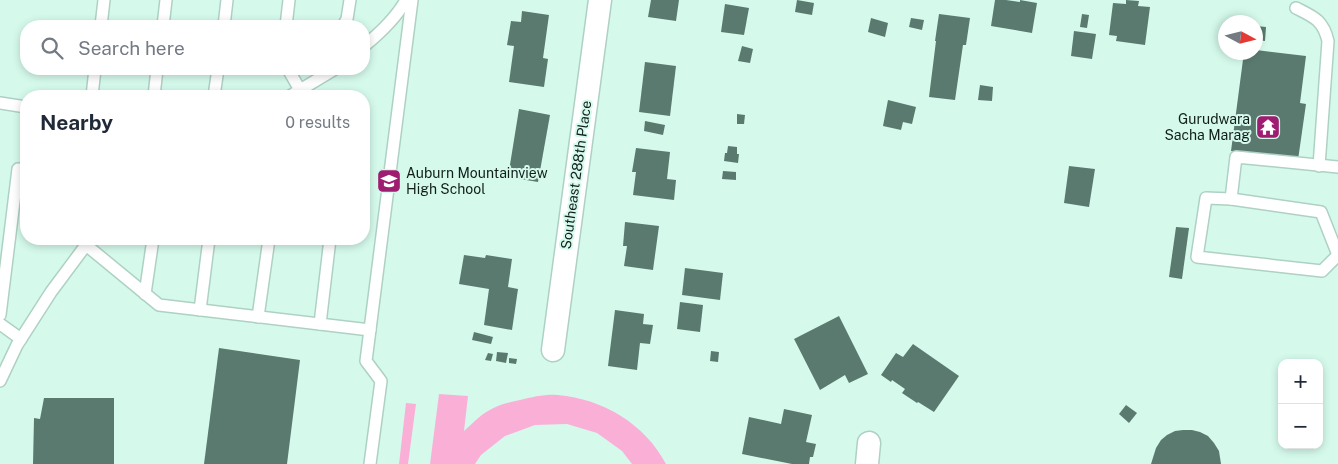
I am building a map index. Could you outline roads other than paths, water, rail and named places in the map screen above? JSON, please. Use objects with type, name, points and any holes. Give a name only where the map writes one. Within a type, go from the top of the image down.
[{"type":"street","name":"Southeast 288th Place","points":[[553,350],[600,0]]},
{"type":"lane","points":[[102,20],[104,0]]},
{"type":"lane","points":[[164,20],[166,0]]},
{"type":"lane","points":[[225,20],[227,0]]},
{"type":"lane","points":[[287,20],[289,0]]},
{"type":"lane","points":[[346,20],[350,0]]},
{"type":"lane","points":[[370,41],[398,13],[406,0]]},
{"type":"lane","points":[[370,464],[381,381],[366,361],[412,0]]},
{"type":"lane","points":[[1296,8],[1317,19],[1325,30],[1328,41],[1320,166]]},
{"type":"lane","points":[[93,90],[94,75]]},
{"type":"lane","points":[[155,90],[156,75]]},
{"type":"lane","points":[[215,90],[217,75]]},
{"type":"lane","points":[[291,75],[300,90],[325,75]]},
{"type":"lane","points":[[0,103],[20,106]]},
{"type":"lane","points":[[1231,200],[1236,157],[1338,167]]},
{"type":"lane","points":[[0,315],[18,169],[20,169]]},
{"type":"lane","points":[[1206,198],[1321,212],[1338,255],[1322,271],[1197,257],[1206,198]]},
{"type":"lane","points":[[0,381],[21,339],[51,292],[86,245]]},
{"type":"lane","points":[[91,245],[159,305],[370,330]]},
{"type":"lane","points":[[145,294],[153,245]]},
{"type":"lane","points":[[200,310],[208,245]]},
{"type":"lane","points":[[258,317],[268,245]]},
{"type":"lane","points":[[320,324],[329,245]]},
{"type":"lane","points":[[0,324],[21,339]]},
{"type":"place","name":"Gurudwara Sacha Marag","points":[[1268,127]]},
{"type":"place","name":"Auburn Mountainview High School","points":[[389,181]]}]
